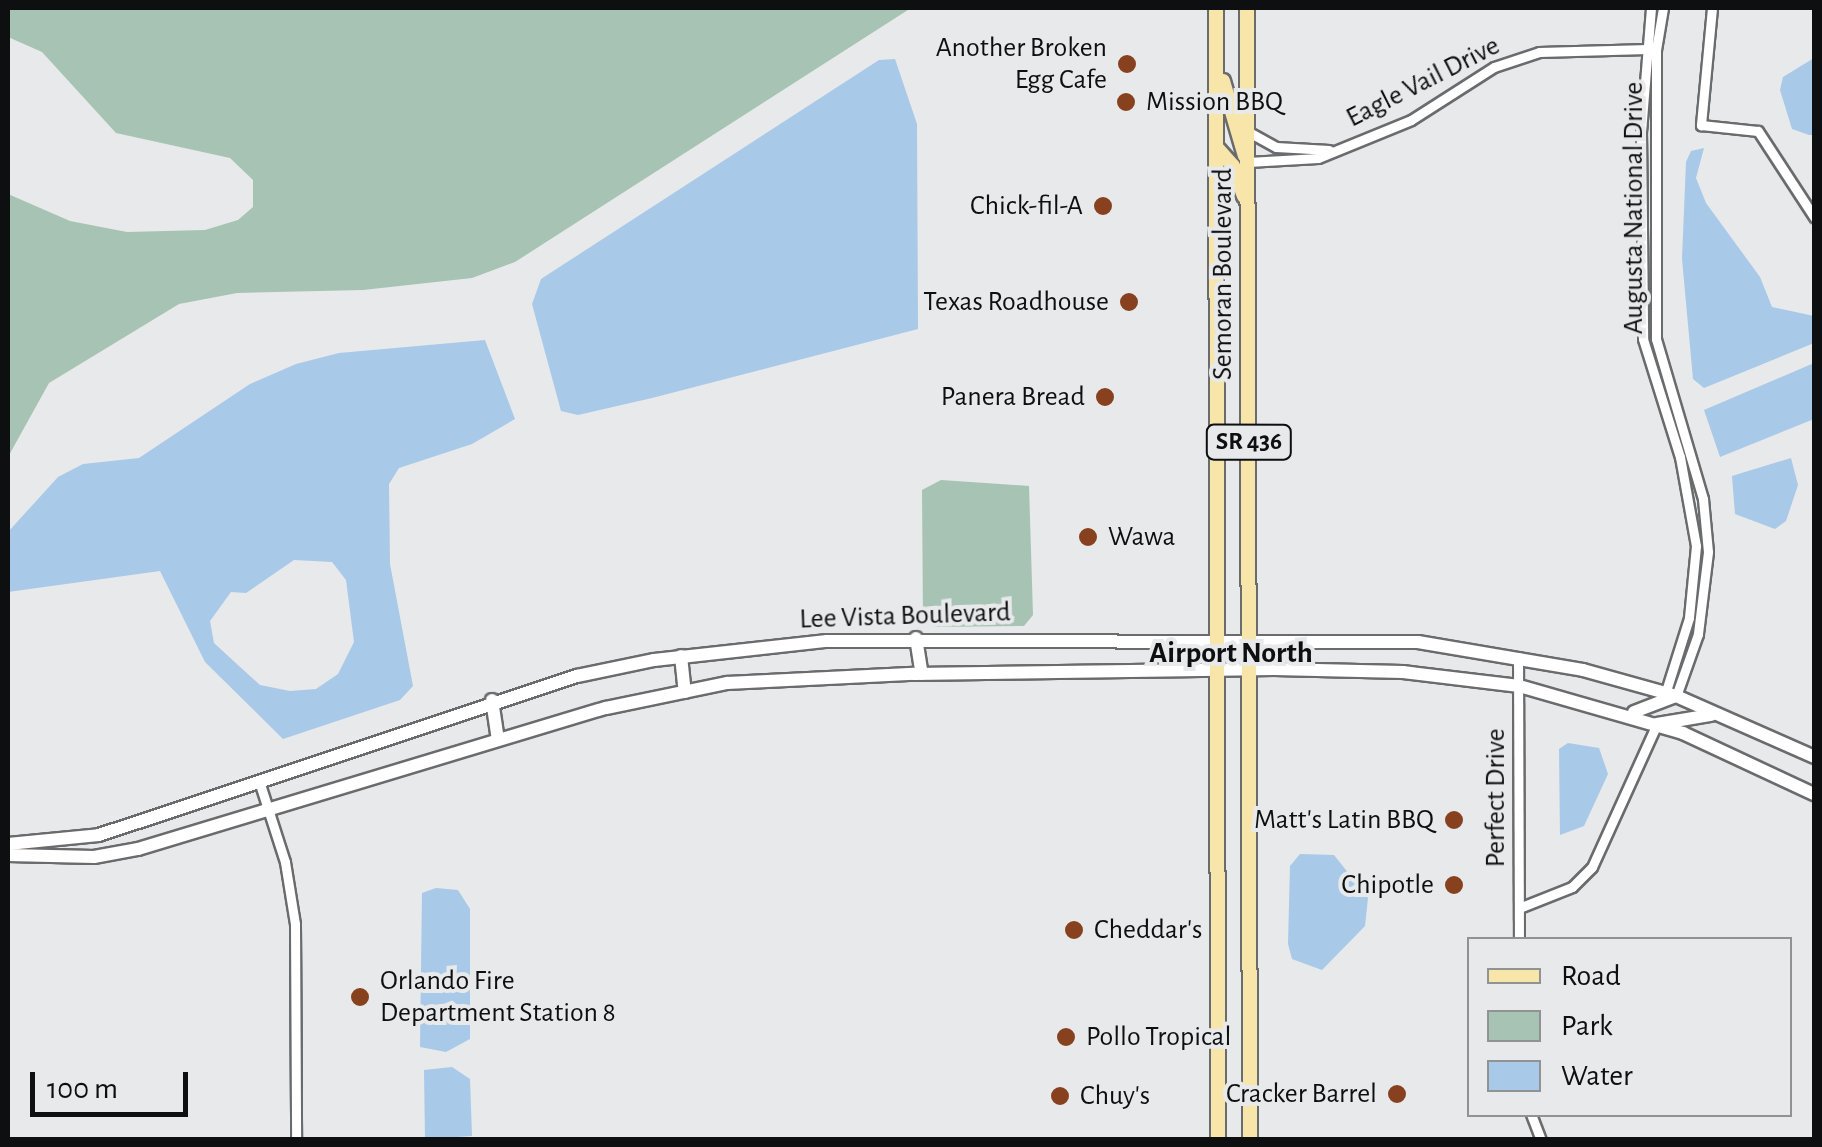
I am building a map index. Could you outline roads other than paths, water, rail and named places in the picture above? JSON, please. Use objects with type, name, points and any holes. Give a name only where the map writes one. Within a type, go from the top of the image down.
[{"type":"main road","name":"Semoran Boulevard","points":[[1216,8],[1218,1140]]},
{"type":"main road","name":"Semoran Boulevard","points":[[1248,8],[1250,1140]]},
{"type":"main road","points":[[1216,41],[1230,120],[1248,162]]},
{"type":"main road","points":[[1216,147],[1233,166],[1248,216]]},
{"type":"main road","points":[[1218,1120],[1226,1140]]},
{"type":"street","name":"Augusta National Drive","points":[[1651,8],[1656,339],[1703,499],[1708,552],[1698,634],[1671,695]]},
{"type":"street","name":"Augusta National Drive","points":[[1650,49],[1662,8]]},
{"type":"street","points":[[1712,8],[1701,126],[1758,131],[1814,217]]},
{"type":"street","name":"Eagle Vail Drive","points":[[1248,162],[1318,158],[1329,150],[1411,120],[1494,66],[1524,57],[1579,47],[1650,49]]},
{"type":"street","name":"Eagle Vail Drive","points":[[1248,131],[1276,148],[1329,150]]},
{"type":"street","name":"Lee Vista Boulevard","points":[[8,844],[99,836],[492,700],[681,656],[916,638],[1249,637],[1418,642],[1518,656],[1671,695],[1814,757]]},
{"type":"street","points":[[916,638],[922,674]]},
{"type":"street","points":[[681,656],[685,692]]},
{"type":"street","name":"Perfect Drive","points":[[1518,656],[1518,937]]},
{"type":"street","name":"Lee Vista Boulevard","points":[[8,855],[118,854],[498,740],[727,683],[922,674],[1249,669],[1403,672],[1519,686],[1627,713],[1814,794]]},
{"type":"street","points":[[1627,713],[1656,709],[1671,695]]},
{"type":"street","points":[[492,700],[498,740]]},
{"type":"street","points":[[1519,908],[1572,888],[1592,867],[1657,724],[1690,714],[1723,716]]},
{"type":"street","points":[[259,781],[270,810],[294,924],[296,1140]]},
{"type":"water","points":[[1814,58],[1814,135],[1809,135],[1792,129],[1780,90],[1783,77]]},
{"type":"water","points":[[895,59],[917,124],[918,329],[578,415],[561,411],[532,304],[541,279],[879,60]]},
{"type":"water","points":[[1704,148],[1696,178],[1706,203],[1760,277],[1772,307],[1814,316],[1814,343],[1704,388],[1693,379],[1682,259],[1686,162],[1691,151]]},
{"type":"water","points":[[485,340],[515,419],[472,444],[399,468],[389,484],[390,564],[413,686],[400,700],[283,739],[205,662],[160,571],[8,592],[8,532],[58,477],[83,464],[139,458],[250,384],[296,364],[339,353]],"holes":[[[294,560],[332,562],[346,580],[354,642],[338,674],[316,689],[290,691],[260,685],[214,643],[210,621],[231,592],[246,593]]]},
{"type":"water","points":[[1814,363],[1814,419],[1720,457],[1704,410]]},
{"type":"water","points":[[1791,458],[1798,485],[1786,521],[1775,529],[1735,514],[1732,476]]},
{"type":"water","points":[[1568,743],[1599,748],[1608,774],[1584,826],[1560,835],[1559,749]]},
{"type":"water","points":[[1300,854],[1334,855],[1368,898],[1365,926],[1322,970],[1292,959],[1288,944],[1290,866]]},
{"type":"water","points":[[436,888],[458,890],[470,909],[470,1039],[446,1052],[420,1047],[422,893]]},
{"type":"water","points":[[452,1067],[470,1079],[472,1136],[425,1139],[424,1070]]},
{"type":"place","name":"Another Broken Egg Cafe","points":[[1127,64]]},
{"type":"place","name":"Mission BBQ","points":[[1126,102]]},
{"type":"place","name":"Chick-fil-A","points":[[1103,206]]},
{"type":"place","name":"Texas Roadhouse","points":[[1129,302]]},
{"type":"place","name":"Panera Bread","points":[[1105,397]]},
{"type":"place","name":"Wawa","points":[[1088,537]]},
{"type":"place","name":"Matt's Latin BBQ","points":[[1454,820]]},
{"type":"place","name":"Chipotle","points":[[1454,885]]},
{"type":"place","name":"Cheddar's","points":[[1074,930]]},
{"type":"place","name":"Orlando Fire Department Station 8","points":[[360,997]]},
{"type":"place","name":"Pollo Tropical","points":[[1066,1037]]},
{"type":"place","name":"Cracker Barrel","points":[[1397,1094]]},
{"type":"place","name":"Chuy's","points":[[1060,1096]]},
{"type":"district","name":"Airport North","points":[[1231,653]]}]
